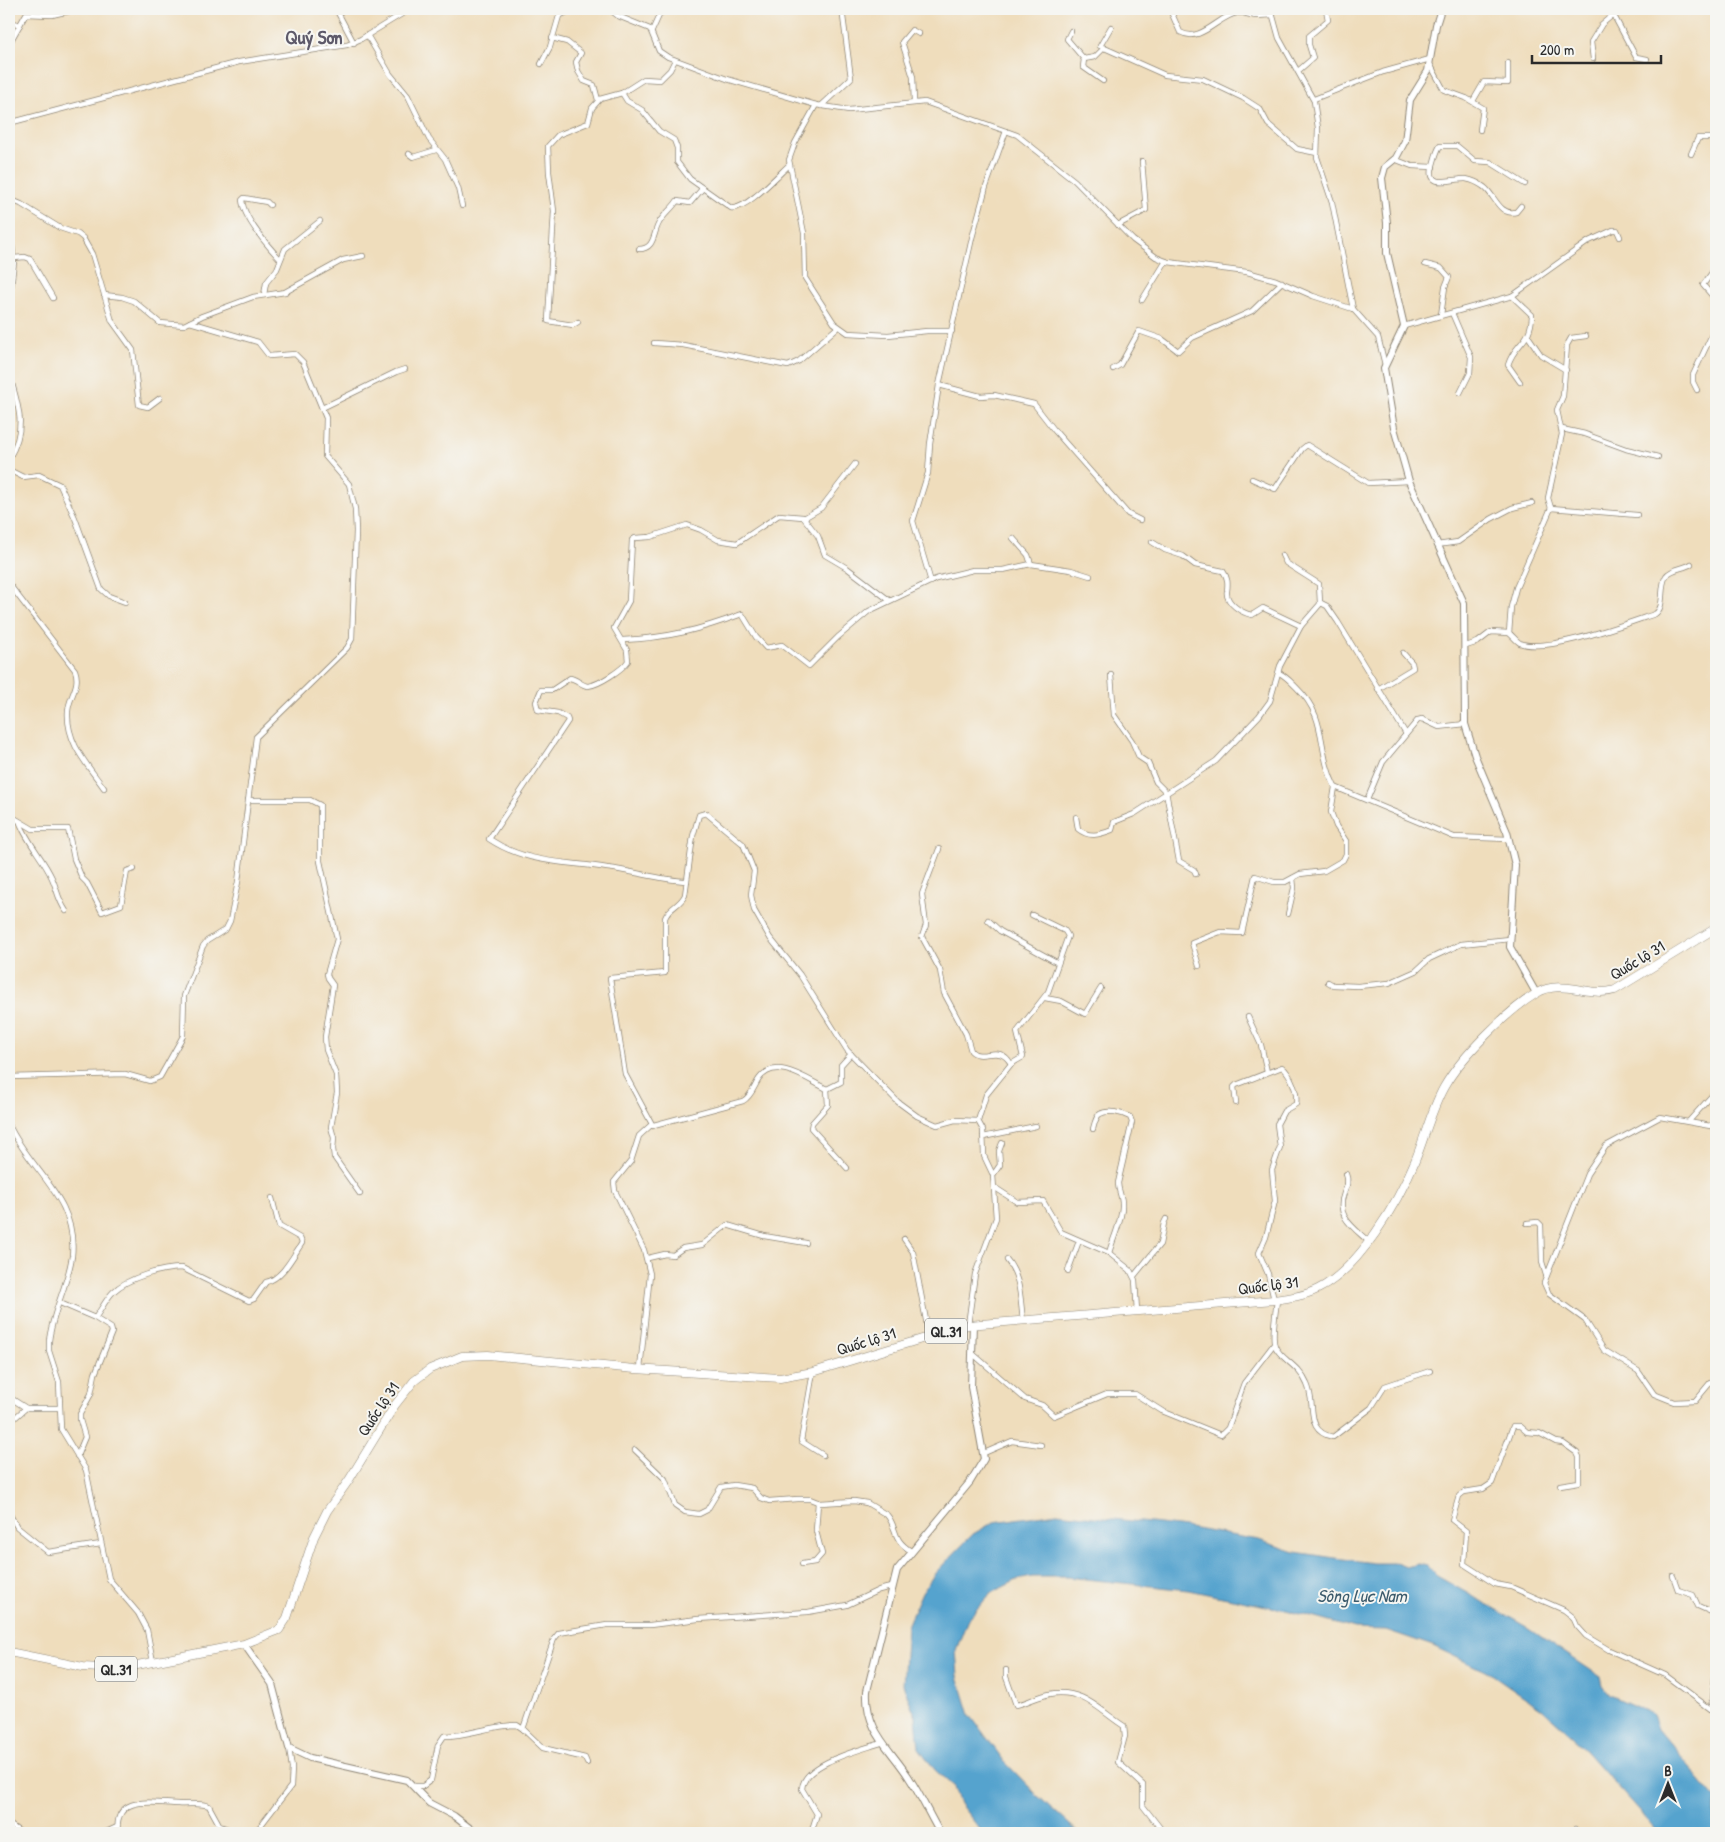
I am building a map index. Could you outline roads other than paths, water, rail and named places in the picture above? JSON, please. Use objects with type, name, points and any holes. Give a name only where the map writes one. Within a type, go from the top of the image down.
[{"type":"highway","name":"Quốc lộ 31","points":[[9,1652],[84,1668],[117,1669],[244,1644],[272,1633],[284,1624],[314,1537],[328,1508],[349,1480],[394,1405],[414,1381],[430,1369],[462,1356],[475,1355],[765,1378],[813,1372],[971,1324],[1275,1300],[1302,1296],[1319,1289],[1348,1266],[1368,1241],[1402,1188],[1415,1161],[1440,1094],[1448,1079],[1483,1039],[1536,993],[1548,988],[1562,987],[1609,992],[1716,928]]},
{"type":"street","points":[[9,44],[26,14],[52,15],[78,9]]},
{"type":"street","points":[[336,9],[354,42]]},
{"type":"street","points":[[9,123],[239,62],[354,42],[410,9]]},
{"type":"street","points":[[541,64],[550,47],[559,16],[573,9]]},
{"type":"street","points":[[598,9],[608,9],[618,16],[645,25],[652,32],[659,51],[675,60],[727,79],[819,106],[849,110],[914,102],[934,104],[1024,138],[1076,180],[1118,225],[1147,252],[1166,262],[1242,271],[1282,282],[1313,296],[1353,309]]},
{"type":"street","points":[[652,32],[662,9]]},
{"type":"street","points":[[842,9],[851,78],[819,106],[792,148],[789,165],[804,232],[804,274],[838,327],[850,334],[888,336],[927,331],[952,331]]},
{"type":"street","points":[[1271,9],[1279,38],[1314,99],[1318,128],[1317,153],[1332,202],[1353,309],[1378,338],[1385,365],[1394,428],[1409,481],[1464,603],[1466,646],[1465,724],[1475,756],[1509,839],[1515,865],[1510,939],[1511,952],[1536,993]]},
{"type":"street","points":[[1298,71],[1313,58],[1309,45],[1310,36],[1328,20],[1326,9]]},
{"type":"street","points":[[1593,59],[1590,49],[1591,42],[1599,28],[1620,9]]},
{"type":"street","points":[[1172,14],[1180,32],[1187,34],[1204,32],[1222,18],[1237,13],[1257,16],[1273,15]]},
{"type":"street","points":[[1613,14],[1636,57],[1647,59]]},
{"type":"street","points":[[1385,365],[1404,326],[1398,290],[1388,259],[1387,223],[1382,192],[1383,173],[1394,159],[1406,136],[1410,100],[1428,71],[1439,15]]},
{"type":"street","points":[[9,22],[20,25]]},
{"type":"street","points":[[1111,27],[1100,45],[1104,48],[1165,75],[1203,79],[1243,98],[1256,105],[1268,124],[1297,149],[1317,153]]},
{"type":"street","points":[[914,102],[913,77],[902,42],[910,31],[919,34]]},
{"type":"street","points":[[1071,31],[1067,39],[1084,59],[1083,67],[1103,81]]},
{"type":"street","points":[[367,35],[390,74],[408,96],[436,150],[445,159],[458,188],[462,206]]},
{"type":"street","points":[[552,38],[568,42],[581,53],[576,62],[578,71],[584,81],[594,84],[598,100]]},
{"type":"street","points":[[1084,59],[1095,57],[1104,48]]},
{"type":"street","points":[[578,322],[573,324],[548,321],[554,211],[548,148],[558,135],[588,123],[592,108],[598,100],[622,93],[644,79],[660,80],[670,70],[675,60]]},
{"type":"street","points":[[1314,99],[1383,72],[1430,62]]},
{"type":"street","points":[[1430,62],[1442,88],[1473,101],[1484,108],[1480,130]]},
{"type":"street","points":[[1473,101],[1484,82],[1508,83],[1508,63]]},
{"type":"street","points":[[622,93],[629,102],[642,110],[659,131],[674,140],[679,165],[702,189],[731,208],[739,208],[748,203],[789,165]]},
{"type":"street","points":[[931,582],[913,524],[928,473],[930,444],[939,385],[980,208],[1006,131]]},
{"type":"street","points":[[1691,154],[1698,138],[1716,138]]},
{"type":"street","points":[[1521,206],[1516,212],[1509,213],[1497,204],[1482,185],[1467,179],[1438,181],[1431,173],[1432,167],[1440,146],[1457,146],[1475,161],[1490,162],[1525,184]]},
{"type":"street","points":[[409,154],[413,157],[436,150]]},
{"type":"street","points":[[1394,159],[1412,166],[1432,167]]},
{"type":"street","points":[[1118,225],[1146,210],[1142,161]]},
{"type":"street","points":[[639,249],[646,248],[652,242],[659,223],[677,201],[690,203],[702,189]]},
{"type":"street","points":[[270,205],[267,202],[244,198],[242,200],[245,212],[267,245],[280,259]]},
{"type":"street","points":[[9,199],[60,228],[78,234],[83,238],[92,254],[114,326],[132,350],[139,406],[148,407],[160,398]]},
{"type":"street","points":[[9,220],[14,258],[9,304]]},
{"type":"street","points":[[264,295],[266,283],[277,269],[285,249],[320,221]]},
{"type":"street","points":[[1404,326],[1512,296],[1589,242],[1613,230],[1617,230],[1620,237]]},
{"type":"street","points":[[104,295],[130,300],[162,324],[180,325],[206,314],[264,295],[285,292],[343,260],[363,256]]},
{"type":"street","points":[[14,258],[25,257],[30,259],[53,298]]},
{"type":"street","points":[[1142,300],[1166,262]]},
{"type":"street","points":[[1425,264],[1441,268],[1449,277],[1445,287],[1441,315]]},
{"type":"street","points":[[1716,267],[1703,285],[1716,300]]},
{"type":"street","points":[[1113,369],[1120,365],[1139,331],[1162,340],[1178,351],[1192,338],[1252,310],[1282,282]]},
{"type":"street","points":[[1512,296],[1532,315],[1528,336],[1515,352],[1508,365],[1520,382]]},
{"type":"street","points":[[1452,313],[1471,358],[1470,373],[1460,393]]},
{"type":"street","points":[[9,1077],[125,1074],[150,1081],[160,1077],[183,1036],[184,996],[203,946],[206,941],[226,929],[230,921],[238,882],[256,737],[347,648],[352,639],[356,518],[349,484],[324,454],[327,426],[322,408],[303,362],[297,355],[290,354],[271,357],[267,355],[260,343],[190,322]]},
{"type":"street","points":[[1697,390],[1693,382],[1693,375],[1716,326]]},
{"type":"street","points":[[654,343],[683,345],[788,366],[799,361],[838,327]]},
{"type":"street","points":[[1528,336],[1541,355],[1566,370]]},
{"type":"street","points":[[1586,336],[1574,337],[1568,340],[1563,396],[1557,410],[1558,422],[1562,428],[1626,449],[1658,457]]},
{"type":"street","points":[[322,408],[405,369]]},
{"type":"street","points":[[9,373],[21,425],[19,439],[9,458]]},
{"type":"street","points":[[939,385],[980,396],[994,395],[1034,404],[1055,431],[1128,514],[1140,520]]},
{"type":"street","points":[[1509,633],[1511,607],[1516,588],[1551,508],[1548,495],[1562,428]]},
{"type":"street","points":[[1252,479],[1275,489],[1306,445],[1368,483],[1409,481]]},
{"type":"street","points":[[687,881],[657,878],[610,868],[530,859],[489,839],[568,721],[560,714],[538,710],[536,702],[539,692],[552,690],[570,678],[588,686],[617,672],[628,660],[623,640],[614,628],[629,601],[631,542],[634,538],[650,537],[688,525],[718,540],[736,543],[779,515],[804,518],[821,508],[855,464]]},
{"type":"street","points":[[9,470],[22,477],[39,475],[60,486],[75,518],[101,589],[109,596],[125,602]]},
{"type":"street","points":[[1437,545],[1458,542],[1491,519],[1512,508],[1532,503]]},
{"type":"street","points":[[1551,508],[1637,515]]},
{"type":"street","points":[[804,518],[818,536],[825,555],[847,568],[890,600]]},
{"type":"street","points":[[1013,538],[1028,555],[1031,564]]},
{"type":"street","points":[[1152,542],[1165,550],[1183,556],[1195,565],[1223,571],[1228,583],[1227,594],[1231,604],[1241,611],[1252,615],[1263,608],[1301,626]]},
{"type":"street","points":[[1076,817],[1079,831],[1087,835],[1097,835],[1112,830],[1114,822],[1134,814],[1216,760],[1259,716],[1270,701],[1279,673],[1301,626],[1320,603],[1319,584],[1308,575],[1286,563],[1282,556]]},
{"type":"street","points":[[623,640],[653,639],[682,634],[704,629],[742,614],[756,637],[766,648],[782,645],[809,666],[856,621],[890,600],[920,589],[931,582],[973,570],[1003,570],[1031,564],[1071,570],[1090,576]]},
{"type":"street","points":[[1466,646],[1478,642],[1489,633],[1509,633],[1520,643],[1547,644],[1592,635],[1655,614],[1660,609],[1666,577],[1672,571],[1691,564]]},
{"type":"street","points":[[9,584],[75,670],[77,685],[69,702],[69,728],[78,754],[104,788]]},
{"type":"street","points":[[1320,603],[1327,606],[1406,734]]},
{"type":"street","points":[[1378,689],[1412,668],[1410,660],[1403,653]]},
{"type":"street","points":[[1199,966],[1192,943],[1220,932],[1242,933],[1254,877],[1260,876],[1276,882],[1285,882],[1300,874],[1327,870],[1345,856],[1346,840],[1332,815],[1335,787],[1325,758],[1320,727],[1312,704],[1292,683],[1279,673]]},
{"type":"street","points":[[1111,675],[1114,715],[1139,757],[1148,763],[1156,782],[1166,792],[1179,860],[1182,864],[1194,870],[1196,874]]},
{"type":"street","points":[[1367,800],[1383,762],[1421,719],[1439,727],[1465,724]]},
{"type":"street","points":[[1335,787],[1454,838],[1509,839]]},
{"type":"street","points":[[248,800],[310,800],[320,805],[320,860],[337,940],[327,974],[334,985],[326,1037],[326,1050],[336,1080],[331,1127],[334,1138],[333,1149],[334,1156],[360,1194]]},
{"type":"street","points":[[653,1126],[625,1074],[610,978],[665,972],[665,918],[668,911],[682,902],[687,889],[698,818],[701,813],[706,813],[743,844],[753,867],[752,901],[757,916],[770,938],[800,974],[823,1015],[851,1054],[898,1102],[920,1118],[937,1125],[955,1120],[978,1121]]},
{"type":"street","points":[[9,818],[32,829],[68,829],[74,859],[82,878],[87,883],[102,912],[121,905],[127,870],[134,869]]},
{"type":"street","points":[[20,822],[27,841],[52,879],[59,902],[66,910]]},
{"type":"street","points":[[939,849],[922,894],[926,925],[922,934],[923,941],[940,970],[944,993],[966,1034],[971,1051],[980,1055],[997,1053],[1006,1058],[1011,1064]]},
{"type":"street","points":[[1288,914],[1294,888],[1293,878]]},
{"type":"street","points":[[940,1833],[908,1776],[881,1743],[866,1700],[897,1570],[983,1464],[984,1453],[971,1391],[971,1324],[975,1274],[996,1218],[993,1175],[984,1156],[982,1128],[978,1121],[986,1095],[1011,1064],[1023,1055],[1017,1036],[1018,1030],[1044,998],[1052,984],[1067,934],[1032,915]]},
{"type":"street","points":[[988,920],[1000,930],[1058,963]]},
{"type":"street","points":[[1328,982],[1333,985],[1358,986],[1389,983],[1416,971],[1429,959],[1461,944],[1510,939]]},
{"type":"street","points":[[1044,998],[1061,1001],[1085,1014],[1101,988]]},
{"type":"street","points":[[1248,1017],[1261,1045],[1267,1072]]},
{"type":"street","points":[[826,1089],[841,1082],[841,1065],[851,1054]]},
{"type":"street","points":[[1236,1103],[1234,1086],[1282,1067],[1293,1085],[1297,1100],[1296,1104],[1284,1111],[1277,1124],[1280,1146],[1272,1166],[1274,1206],[1266,1238],[1259,1253],[1268,1274],[1275,1300],[1274,1344],[1279,1353],[1297,1367],[1307,1383],[1312,1398],[1315,1429],[1319,1433],[1333,1437],[1371,1408],[1386,1386],[1430,1371]]},
{"type":"street","points":[[640,1369],[650,1286],[648,1258],[615,1191],[614,1182],[631,1161],[639,1136],[653,1126],[743,1100],[749,1096],[762,1076],[773,1071],[790,1071],[826,1089]]},
{"type":"street","points":[[826,1089],[828,1105],[812,1123],[811,1128],[847,1168]]},
{"type":"street","points":[[1689,1121],[1716,1091]]},
{"type":"street","points":[[1093,1129],[1098,1116],[1102,1113],[1121,1113],[1131,1119],[1128,1150],[1118,1183],[1118,1192],[1122,1200],[1121,1211],[1109,1253]]},
{"type":"street","points":[[1716,1127],[1660,1117],[1611,1142],[1602,1149],[1587,1174],[1544,1283],[1547,1292],[1585,1320],[1604,1350],[1636,1370],[1654,1394],[1674,1402],[1693,1402],[1699,1399],[1710,1383],[1716,1382]]},
{"type":"street","points":[[9,1125],[52,1187],[70,1220],[71,1258],[48,1341],[59,1382],[61,1429],[86,1470],[109,1579],[138,1613],[147,1630],[153,1662]]},
{"type":"street","points":[[983,1137],[1036,1126]]},
{"type":"street","points":[[993,1175],[1000,1165],[999,1151],[1002,1143]]},
{"type":"street","points":[[1346,1174],[1348,1182],[1341,1202],[1343,1215],[1347,1222],[1368,1241]]},
{"type":"street","points":[[994,1187],[1017,1202],[1043,1201],[1059,1230],[1078,1241],[1109,1253],[1125,1265],[1134,1276],[1138,1311]]},
{"type":"street","points":[[95,1318],[112,1293],[118,1288],[166,1268],[182,1268],[223,1290],[249,1301],[254,1300],[266,1282],[272,1281],[278,1276],[302,1241],[279,1226],[272,1198]]},
{"type":"street","points":[[1134,1276],[1160,1244],[1166,1219]]},
{"type":"street","points":[[1526,1223],[1538,1222],[1541,1225],[1542,1262],[1546,1275]]},
{"type":"street","points":[[648,1258],[664,1254],[673,1255],[683,1248],[702,1245],[727,1225],[764,1236],[806,1243]]},
{"type":"street","points":[[904,1239],[913,1252],[929,1336]]},
{"type":"street","points":[[1068,1271],[1078,1241]]},
{"type":"street","points":[[1007,1260],[1016,1271],[1023,1320]]},
{"type":"street","points":[[60,1303],[95,1318],[111,1328],[112,1332],[95,1374],[91,1394],[80,1414],[85,1437],[77,1456]]},
{"type":"street","points":[[972,1353],[1025,1399],[1042,1405],[1054,1416],[1109,1393],[1135,1394],[1162,1412],[1221,1435],[1228,1428],[1244,1383],[1274,1344]]},
{"type":"street","points":[[813,1372],[801,1441],[823,1455]]},
{"type":"street","points":[[9,1397],[26,1408],[59,1408]]},
{"type":"street","points":[[9,1423],[26,1408]]},
{"type":"street","points":[[1560,1485],[1579,1482],[1579,1457],[1577,1453],[1563,1442],[1556,1442],[1539,1432],[1529,1433],[1520,1426],[1513,1427],[1492,1483],[1483,1489],[1464,1492],[1458,1496],[1452,1517],[1454,1522],[1466,1531],[1464,1564],[1495,1584],[1510,1587],[1564,1610],[1574,1617],[1577,1626],[1586,1636],[1609,1650],[1665,1675],[1714,1711]]},
{"type":"street","points":[[984,1453],[1012,1441],[1041,1445]]},
{"type":"street","points":[[636,1450],[665,1479],[675,1504],[691,1514],[707,1510],[721,1487],[734,1485],[752,1488],[761,1498],[769,1501],[806,1499],[818,1502],[861,1502],[879,1509],[889,1517],[893,1530],[902,1546],[911,1551]]},
{"type":"street","points":[[802,1564],[815,1562],[822,1554],[816,1525],[818,1502]]},
{"type":"street","points":[[9,1513],[17,1527],[48,1552],[101,1544]]},
{"type":"street","points":[[1673,1576],[1678,1590],[1693,1595],[1698,1606],[1716,1614]]},
{"type":"street","points":[[523,1729],[554,1638],[562,1632],[607,1625],[650,1625],[698,1618],[808,1612],[847,1605],[879,1590],[892,1587]]},
{"type":"street","points":[[244,1644],[272,1684],[289,1748],[292,1768],[290,1786],[255,1833]]},
{"type":"street","points":[[1714,1711],[1716,1665]]},
{"type":"street","points":[[1006,1670],[1006,1677],[1016,1705],[1050,1694],[1070,1695],[1092,1702],[1124,1726],[1125,1736],[1118,1762],[1143,1786],[1143,1806],[1164,1833]]},
{"type":"street","points":[[413,1786],[423,1786],[431,1780],[438,1745],[444,1736],[461,1736],[496,1726],[517,1725],[543,1748],[585,1758],[588,1763]]},
{"type":"street","points":[[811,1833],[817,1814],[802,1789],[802,1783],[829,1760],[881,1743]]},
{"type":"street","points":[[289,1748],[310,1758],[399,1778],[413,1786],[430,1803],[454,1816],[476,1833]]},
{"type":"street","points":[[118,1833],[117,1826],[123,1809],[135,1803],[204,1804],[211,1808],[220,1826],[239,1833]]},
{"type":"street","points":[[9,1824],[20,1832]]},
{"type":"street","points":[[104,1833],[117,1826]]},
{"type":"street","points":[[1572,1833],[1576,1829]]},
{"type":"water","name":"Sông Lục Nam","points":[[1057,1513],[1178,1526],[1259,1540],[1295,1552],[1335,1558],[1374,1563],[1396,1563],[1406,1567],[1419,1564],[1427,1566],[1437,1576],[1525,1626],[1601,1677],[1603,1686],[1610,1695],[1653,1716],[1658,1729],[1716,1799],[1716,1833],[1659,1833],[1572,1736],[1542,1709],[1493,1675],[1433,1646],[1386,1630],[1355,1629],[1286,1610],[1188,1590],[1067,1577],[1032,1577],[1017,1580],[991,1593],[968,1619],[956,1650],[958,1676],[970,1715],[1004,1761],[1039,1797],[1079,1833],[983,1833],[960,1804],[954,1787],[935,1770],[919,1748],[916,1717],[903,1685],[907,1626],[922,1592],[936,1572],[973,1534],[994,1522]]},
{"type":"district","name":"Quý Sơn","points":[[314,37]]}]
